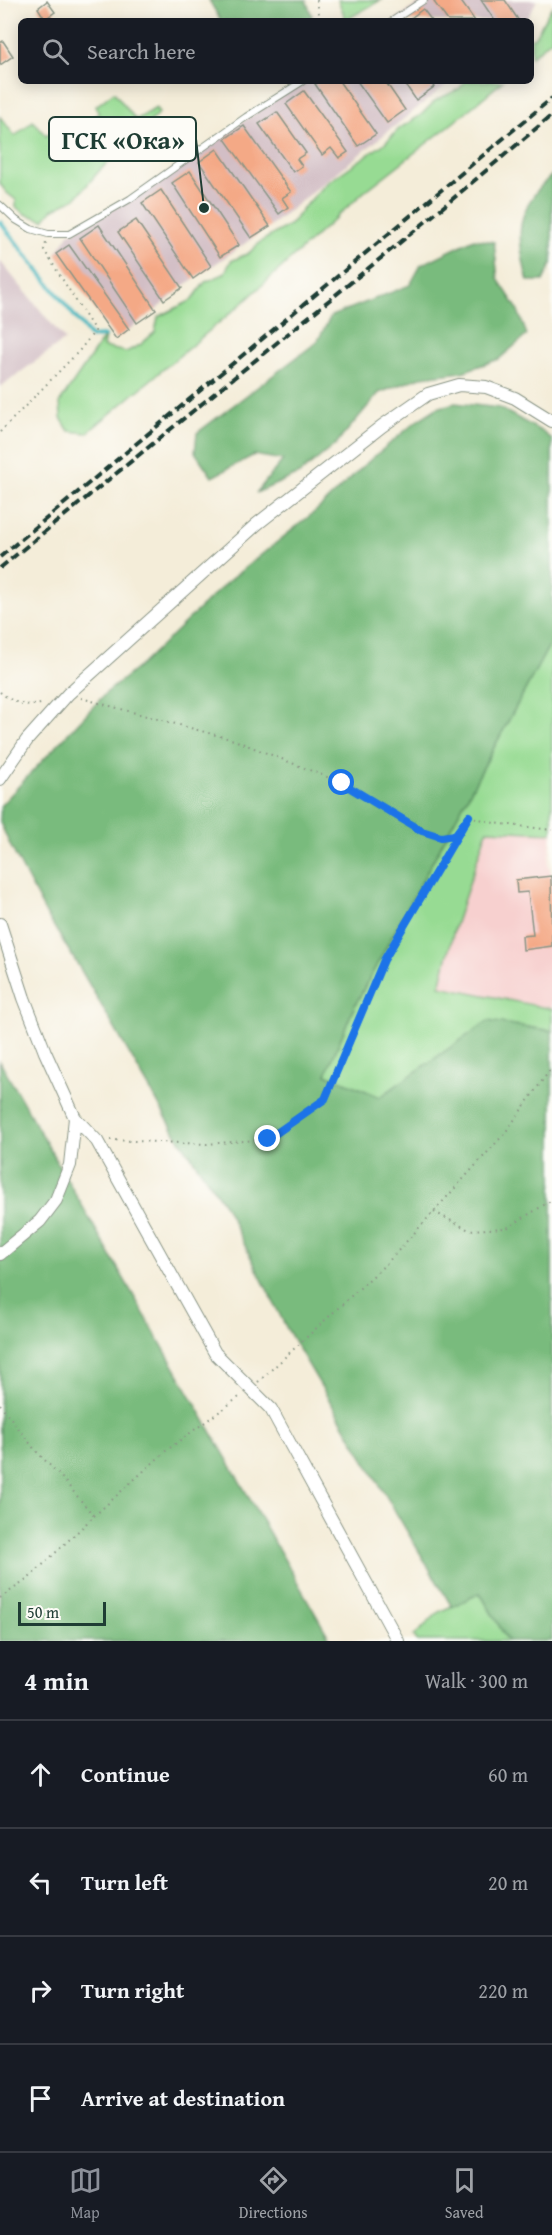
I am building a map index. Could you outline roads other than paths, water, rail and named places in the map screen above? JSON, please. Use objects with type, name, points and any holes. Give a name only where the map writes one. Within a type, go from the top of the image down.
[{"type":"street","points":[[0,779],[27,740],[68,694],[257,524],[382,426],[428,394],[459,385],[486,387],[515,398],[552,421]]},
{"type":"street","points":[[0,924],[24,998],[75,1118],[97,1141],[215,1353],[272,1409],[398,1641]]},
{"type":"street","points":[[0,1254],[40,1221],[56,1200],[70,1165],[75,1118]]},
{"type":"lane","points":[[397,18],[424,0]]},
{"type":"lane","points":[[0,205],[23,225],[48,234],[69,234],[111,211],[161,179],[246,117],[298,84]]},
{"type":"waterway","points":[[0,222],[91,337],[105,336]]},
{"type":"railway","points":[[0,557],[552,98]]},
{"type":"railway","points":[[0,568],[424,223],[552,115]]},
{"type":"place","name":"ГСК «Ока»","points":[[204,208]]}]
